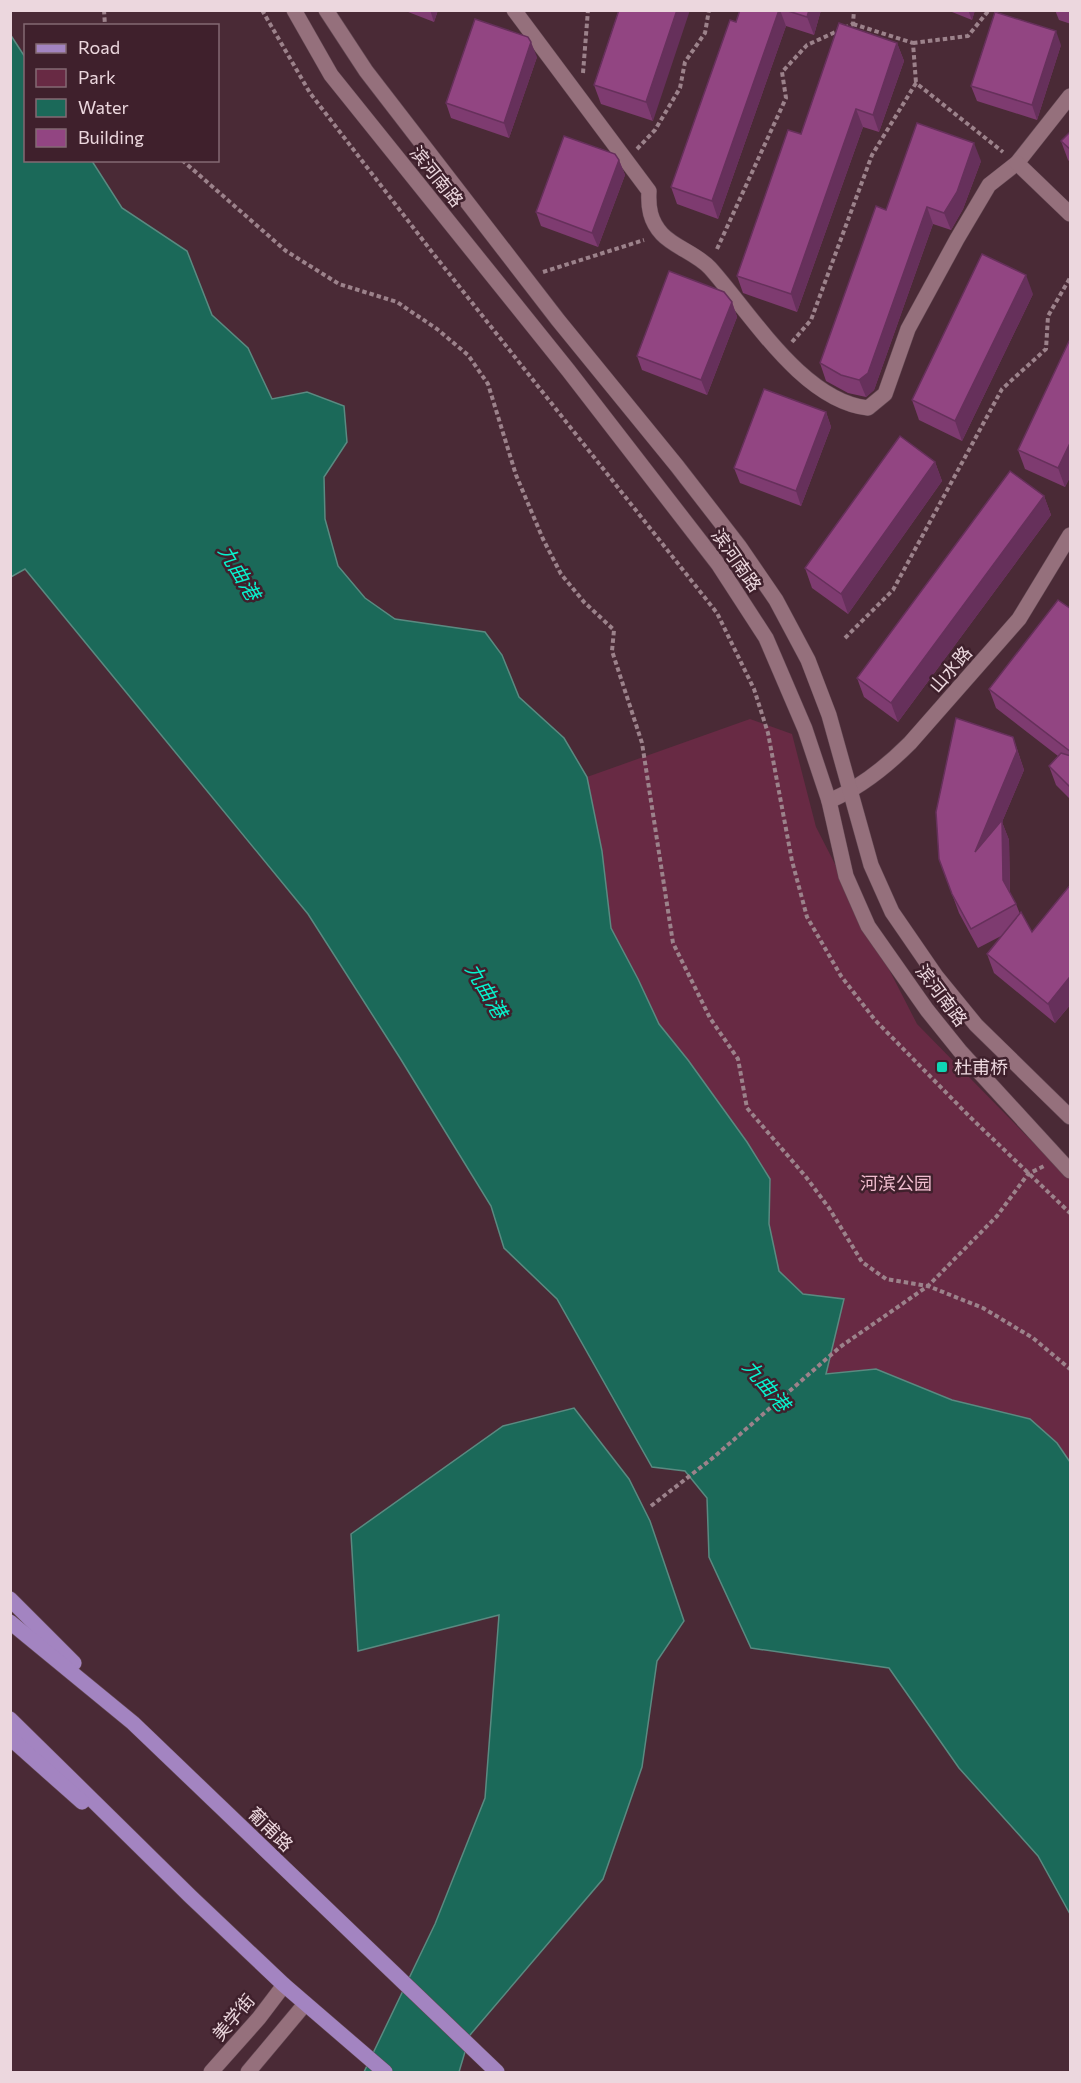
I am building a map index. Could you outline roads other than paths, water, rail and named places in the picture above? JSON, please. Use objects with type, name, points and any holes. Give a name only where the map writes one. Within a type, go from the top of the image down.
[{"type":"main road","points":[[10,1599],[133,1723]]},
{"type":"main road","name":"葡甫路","points":[[10,1622],[133,1723],[497,2073]]},
{"type":"main road","points":[[10,1719],[284,1985],[385,2073]]},
{"type":"main road","points":[[10,1738],[190,1896]]},
{"type":"street","name":"滨河南路","points":[[294,10],[331,75],[568,370],[718,564],[766,638],[805,729],[829,801],[846,876],[868,926],[927,1010],[960,1051],[1071,1171]]},
{"type":"street","points":[[327,10],[366,71],[525,278],[684,474],[739,546],[776,600],[808,660],[829,716],[871,865],[892,912],[936,976],[976,1025],[1071,1117]]},
{"type":"street","points":[[514,10],[649,191],[648,212],[662,234],[709,267],[801,376],[825,393],[852,407],[868,408],[885,394],[908,329],[989,185],[1017,163],[1071,96]]},
{"type":"street","points":[[1017,163],[1071,214]]},
{"type":"street","name":"山水路","points":[[829,801],[851,792],[910,744],[1019,619],[1071,535]]},
{"type":"street","name":"美学街","points":[[211,2073],[260,2018],[284,1985]]},
{"type":"street","points":[[248,2073],[305,2004]]},
{"type":"water","name":"九曲港","points":[[10,34],[24,55],[24,162],[93,162],[122,208],[187,251],[212,315],[248,348],[272,399],[307,392],[344,406],[347,442],[324,477],[325,519],[338,566],[365,598],[395,619],[485,632],[502,655],[519,697],[564,738],[587,777],[602,851],[611,928],[659,1024],[747,1142],[770,1179],[769,1224],[779,1271],[803,1294],[844,1299],[826,1374],[876,1369],[952,1400],[1030,1419],[1057,1443],[1070,1462],[1070,1914],[1038,1856],[959,1768],[889,1668],[751,1648],[709,1557],[707,1498],[685,1471],[652,1467],[557,1299],[504,1248],[491,1206],[308,914],[25,569],[11,577]]},
{"type":"water","points":[[574,1408],[629,1479],[650,1521],[684,1621],[657,1661],[642,1767],[603,1879],[470,2035],[459,2072],[364,2072],[435,1924],[485,1798],[499,1615],[358,1651],[351,1534],[503,1426]]},
{"type":"place","name":"杜甫桥","points":[[942,1067]]},
{"type":"park label","name":"河滨公园","points":[[896,1183]]}]
